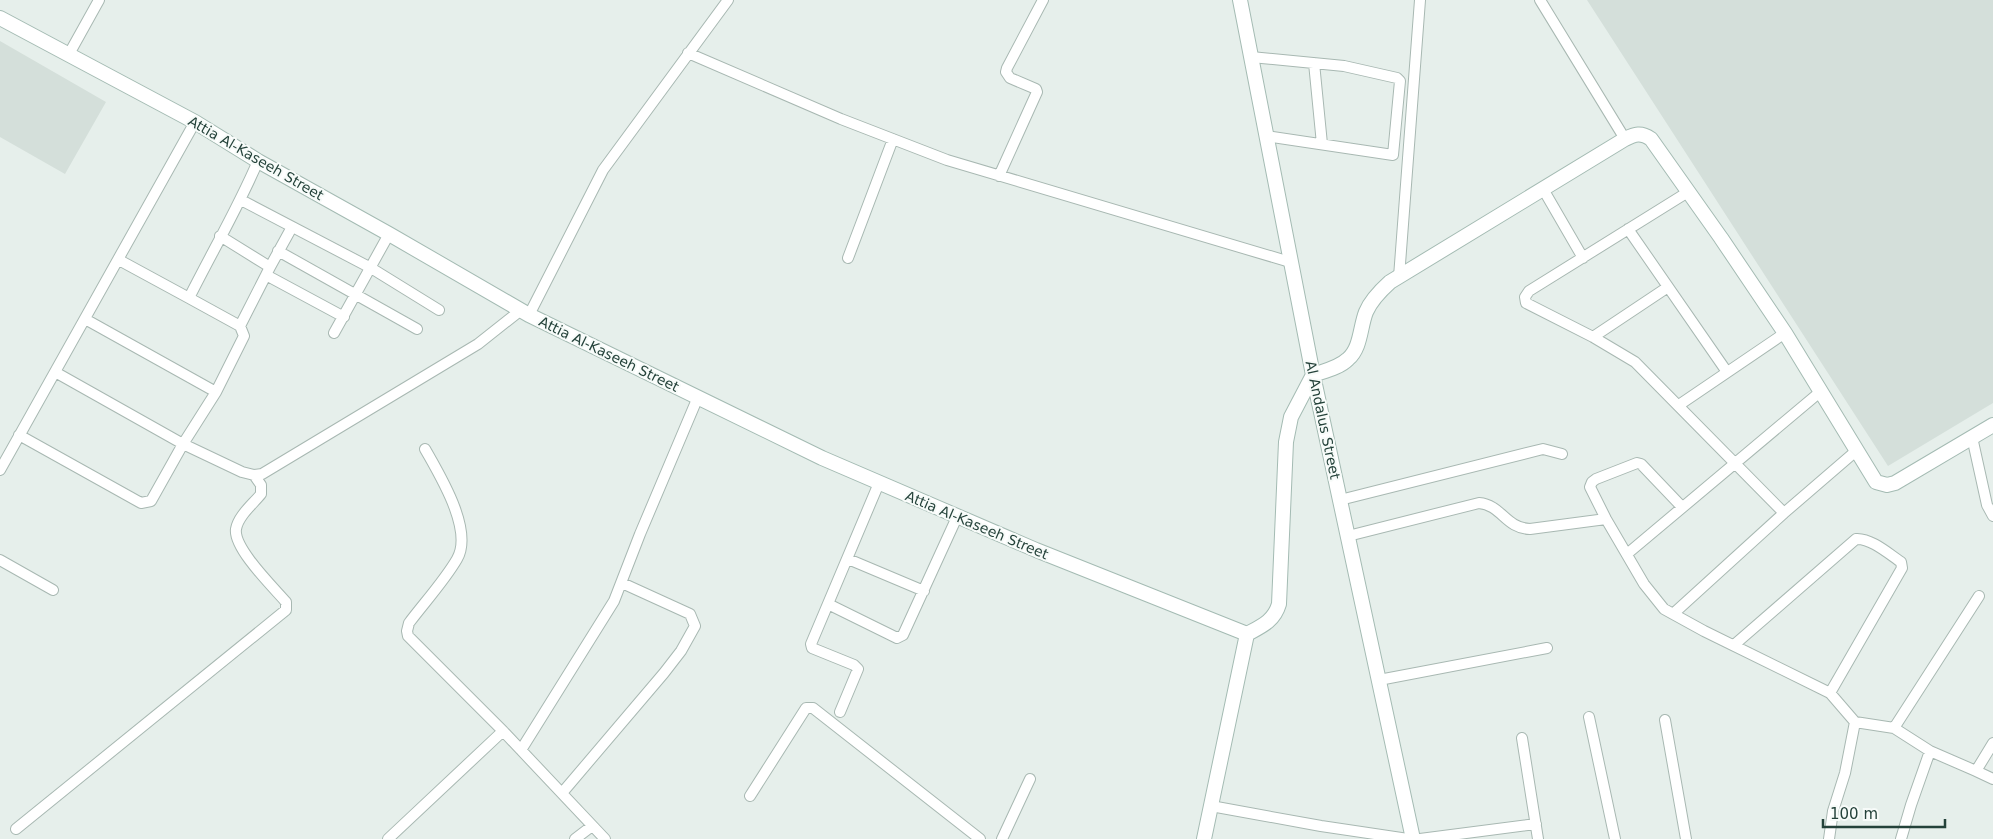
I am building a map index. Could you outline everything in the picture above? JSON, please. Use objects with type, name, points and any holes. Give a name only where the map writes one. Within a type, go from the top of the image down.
[{"type":"main road","name":"Al Andalus Street","points":[[1240,0],[1313,375],[1413,839]]},
{"type":"main road","name":"Attia Al-Kaseeh Street","points":[[0,18],[194,122],[258,161],[525,312],[822,458],[1036,550],[1247,634]]},
{"type":"main road","points":[[1204,839],[1247,634],[1272,619],[1280,604],[1287,436],[1291,417],[1313,375],[1341,364],[1351,357],[1358,342],[1366,313],[1372,300],[1380,290],[1625,139],[1635,134],[1641,134],[1651,139],[1785,332],[1876,482],[1887,485],[1895,483],[1993,425]]},
{"type":"street","points":[[69,54],[100,0]]},
{"type":"street","points":[[55,372],[183,444],[242,472],[254,475],[262,474],[478,344],[525,312],[603,170],[728,0]]},
{"type":"street","points":[[999,176],[1037,92],[1036,89],[1010,78],[1006,72],[1007,68],[1043,0]]},
{"type":"street","points":[[1399,277],[1420,0]]},
{"type":"street","points":[[1540,0],[1625,139]]},
{"type":"street","points":[[688,53],[841,119],[947,160],[1290,262]]},
{"type":"street","points":[[1251,57],[1344,66],[1397,78],[1400,81],[1394,155],[1266,136]]},
{"type":"street","points":[[1314,63],[1322,144]]},
{"type":"street","points":[[0,470],[119,260],[194,122]]},
{"type":"street","points":[[848,258],[894,139]]},
{"type":"street","points":[[189,298],[220,236],[241,200],[258,161]]},
{"type":"street","points":[[1543,189],[1583,258]]},
{"type":"street","points":[[1688,192],[1529,291],[1525,297],[1526,303],[1593,337],[1635,362],[1784,513]]},
{"type":"street","points":[[241,200],[371,268],[439,310]]},
{"type":"street","points":[[240,326],[292,227]]},
{"type":"street","points":[[1628,230],[1727,372]]},
{"type":"street","points":[[334,333],[389,234]]},
{"type":"street","points":[[220,236],[268,271],[344,317]]},
{"type":"street","points":[[278,251],[417,329]]},
{"type":"street","points":[[19,435],[141,503],[151,501],[183,444],[216,392],[244,336],[240,326],[119,260]]},
{"type":"street","points":[[1593,337],[1668,287]]},
{"type":"street","points":[[85,319],[216,392]]},
{"type":"street","points":[[1679,405],[1785,332]]},
{"type":"street","points":[[1627,554],[1820,392]]},
{"type":"street","points":[[521,750],[614,601],[698,397]]},
{"type":"street","points":[[1972,437],[1987,505],[1993,516]]},
{"type":"street","points":[[424,449],[440,477],[458,518],[462,534],[458,558],[409,623],[408,636],[503,731],[605,839]]},
{"type":"street","points":[[1340,500],[1543,450],[1562,454]]},
{"type":"street","points":[[1673,614],[1784,513],[1856,451]]},
{"type":"street","points":[[1682,507],[1644,465],[1637,464],[1592,482],[1590,487],[1627,554],[1655,600],[1664,609],[1704,631],[1830,693],[1855,722],[1894,728],[1930,751],[1993,779]]},
{"type":"street","points":[[16,829],[286,610],[286,602],[240,546],[236,533],[240,519],[261,494],[261,485],[254,475]]},
{"type":"street","points":[[840,712],[858,669],[854,665],[812,648],[811,644],[879,483]]},
{"type":"street","points":[[1348,536],[1479,504],[1488,504],[1513,526],[1520,529],[1606,519]]},
{"type":"street","points":[[828,604],[897,638],[903,635],[957,516]]},
{"type":"street","points":[[1734,645],[1856,539],[1868,541],[1901,562],[1902,568],[1830,693]]},
{"type":"street","points":[[848,559],[924,591]]},
{"type":"street","points":[[0,560],[53,590]]},
{"type":"street","points":[[562,793],[664,673],[681,651],[695,626],[690,614],[622,582]]},
{"type":"street","points":[[1894,728],[1979,596]]},
{"type":"street","points":[[1379,680],[1547,648]]},
{"type":"street","points":[[750,796],[806,708],[813,708],[980,839]]},
{"type":"street","points":[[1589,717],[1615,839]]},
{"type":"street","points":[[1665,720],[1686,839]]},
{"type":"street","points":[[1829,839],[1833,811],[1845,773],[1855,722]]},
{"type":"street","points":[[388,839],[503,731]]},
{"type":"street","points":[[1522,738],[1538,839]]},
{"type":"street","points":[[1976,771],[1993,743]]},
{"type":"street","points":[[1901,839],[1930,751]]},
{"type":"street","points":[[1002,839],[1030,779]]},
{"type":"street","points":[[1211,806],[1321,826],[1408,839]]},
{"type":"street","points":[[1420,839],[1536,824]]},
{"type":"street","points":[[575,839],[592,826]]},
{"type":"shaded area","points":[[1587,0],[1993,0],[1993,403],[1888,466]]},
{"type":"shaded area","points":[[0,41],[106,102],[65,174],[0,137]]}]
